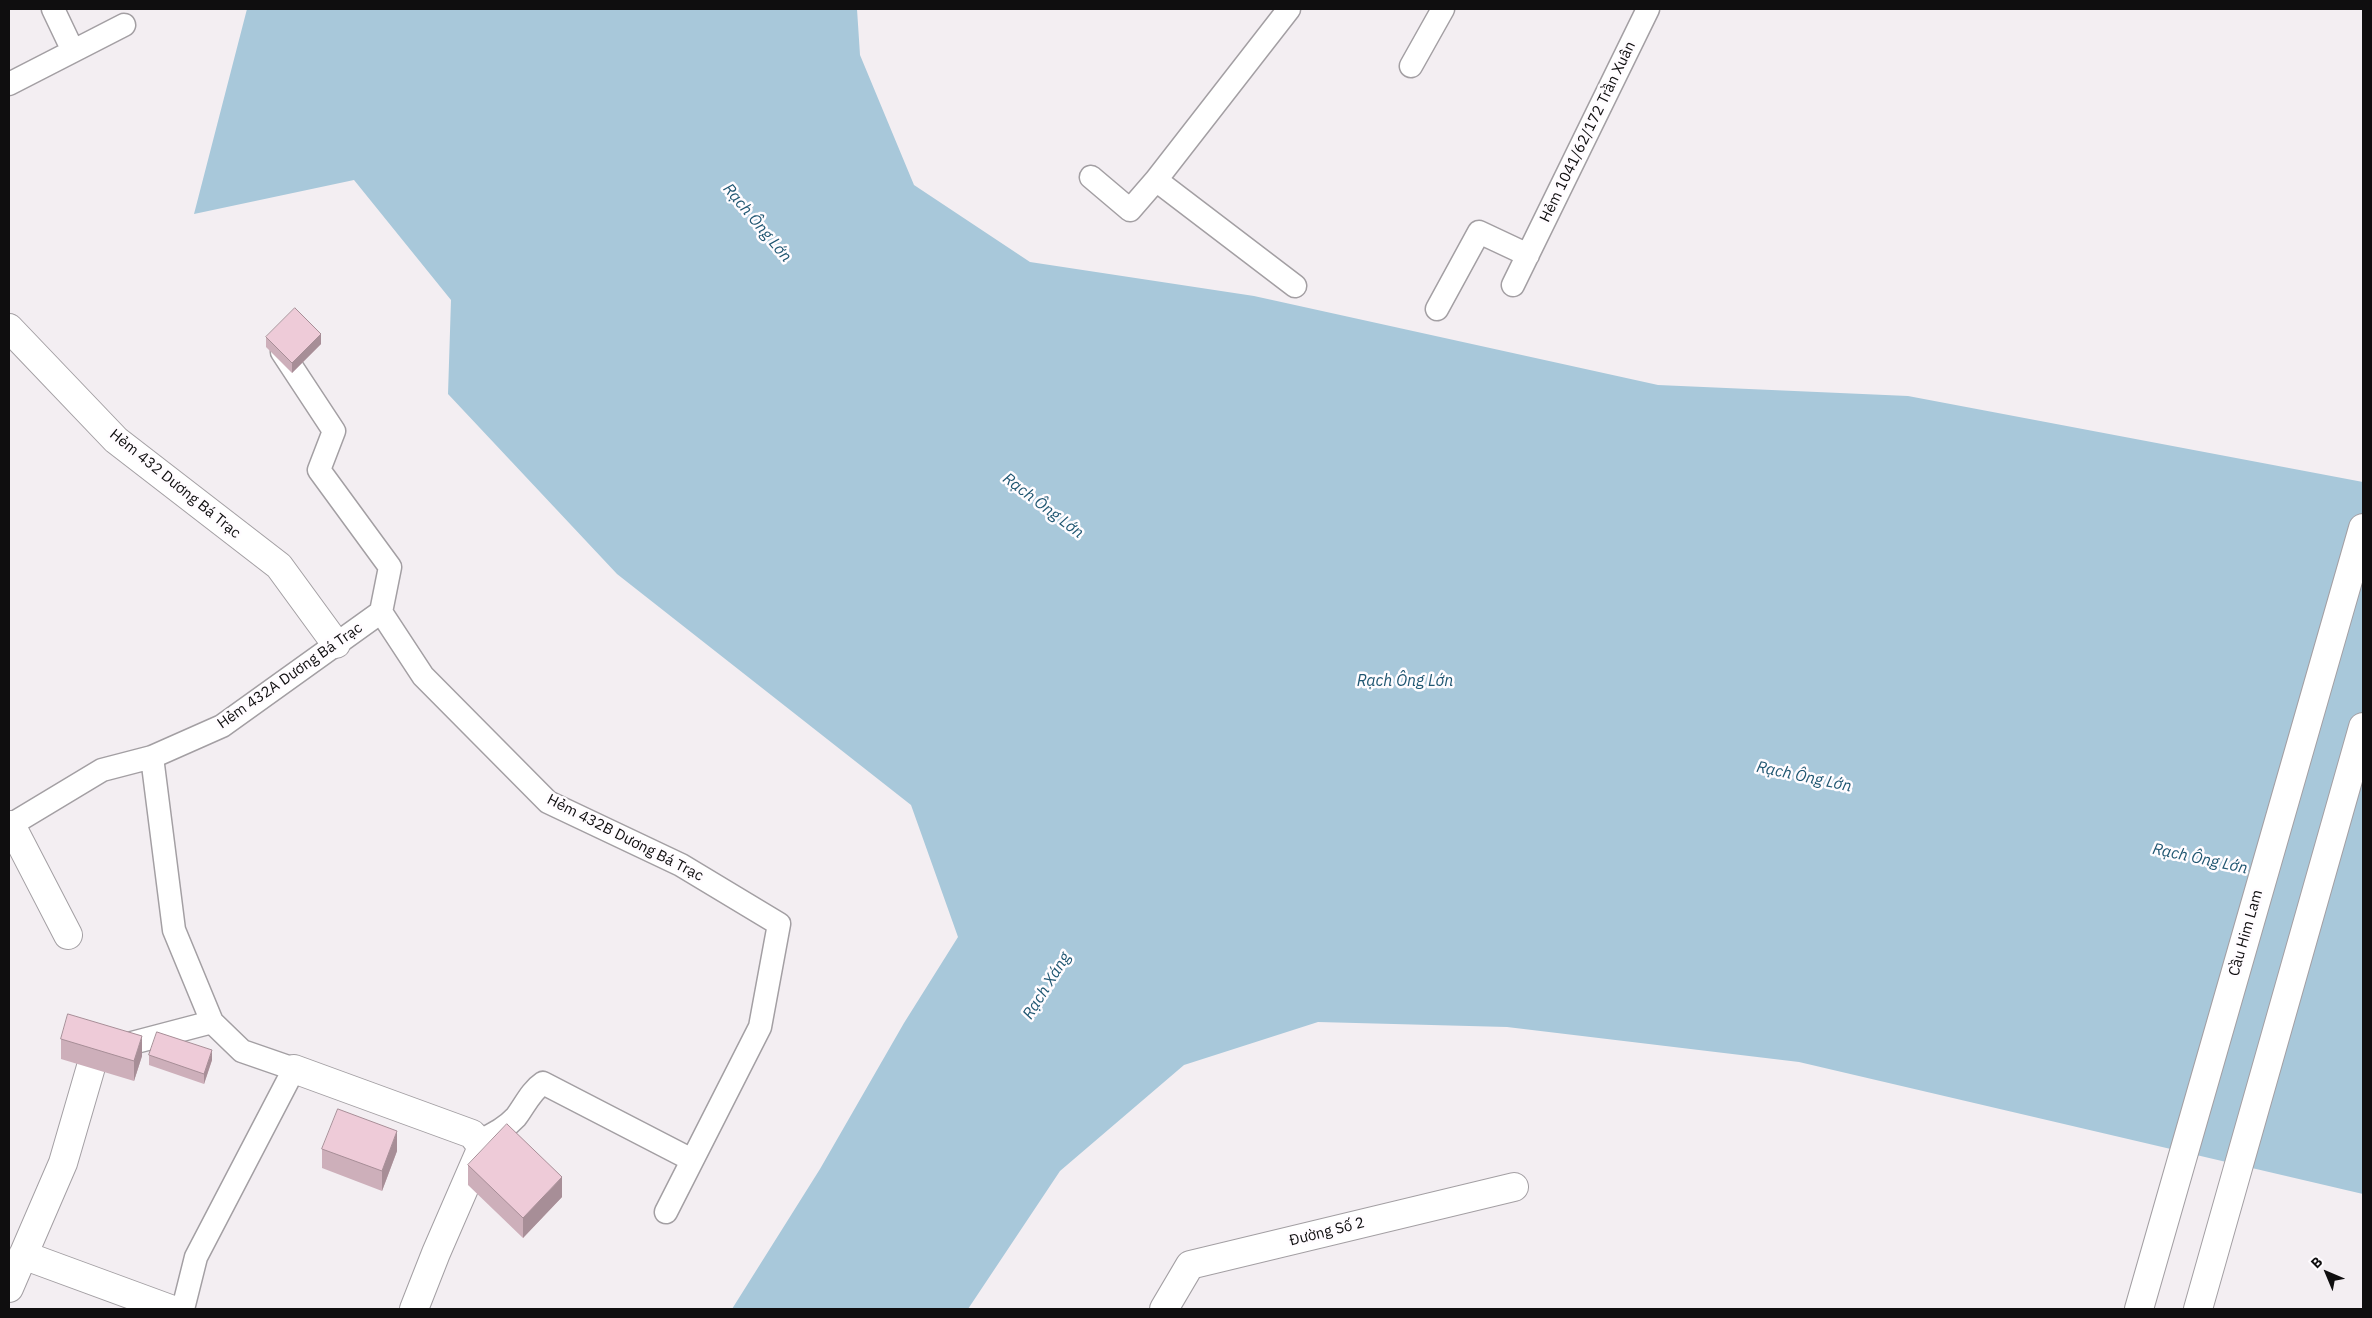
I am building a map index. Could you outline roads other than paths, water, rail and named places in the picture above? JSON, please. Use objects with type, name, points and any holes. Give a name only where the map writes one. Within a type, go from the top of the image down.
[{"type":"street","name":"Hẻm 432 Dương Bá Trạc","points":[[9,328],[116,440],[279,566],[336,644]]},
{"type":"street","name":"Cầu Him Lam","points":[[2139,1309],[2363,528]]},
{"type":"street","points":[[2198,1309],[2363,727]]},
{"type":"street","points":[[10,825],[68,935]]},
{"type":"street","points":[[9,1288],[62,1163],[95,1052]]},
{"type":"street","points":[[294,1070],[472,1134],[479,1141],[482,1147],[436,1252],[414,1309]]},
{"type":"street","name":"Đường Số 2","points":[[1164,1309],[1190,1265],[1514,1187]]},
{"type":"street","points":[[23,1255],[170,1309]]},
{"type":"lane","points":[[53,9],[73,51]]},
{"type":"lane","points":[[1092,176],[1130,210],[1156,180],[1289,9]]},
{"type":"lane","points":[[1411,66],[1443,9]]},
{"type":"lane","name":"Hẻm 1041/62/172 Trần Xuân","points":[[1514,285],[1648,9]]},
{"type":"lane","points":[[9,84],[124,25]]},
{"type":"lane","points":[[1156,180],[1295,286]]},
{"type":"lane","points":[[1437,309],[1479,232],[1528,255]]},
{"type":"lane","points":[[282,352],[334,431],[319,470],[390,567],[381,612]]},
{"type":"lane","name":"Hẻm 432A Dương Bá Trạc","points":[[10,825],[102,770],[152,757],[222,726],[381,612]]},
{"type":"lane","name":"Hẻm 432B Dương Bá Trạc","points":[[381,612],[422,676],[548,802],[681,864],[779,924],[760,1027],[666,1212]]},
{"type":"lane","points":[[152,757],[174,930],[212,1022],[242,1051],[294,1070],[196,1258],[183,1309]]},
{"type":"lane","points":[[95,1052],[212,1022]]},
{"type":"lane","points":[[479,1141],[498,1132],[515,1118],[537,1087],[544,1083],[692,1160]]},
{"type":"water","name":"Rạch Ông Lớn","points":[[247,9],[857,9],[860,55],[914,185],[1030,262],[1254,296],[1658,385],[1908,396],[2363,482],[2363,1194],[1799,1062],[1507,1027],[1318,1022],[1184,1065],[1060,1171],[968,1309],[732,1309],[820,1169],[904,1023],[958,937],[911,805],[617,574],[448,394],[451,300],[354,180],[194,214]]},
{"type":"water label","name":"Rạch Xáng","points":[[1047,986]]}]
